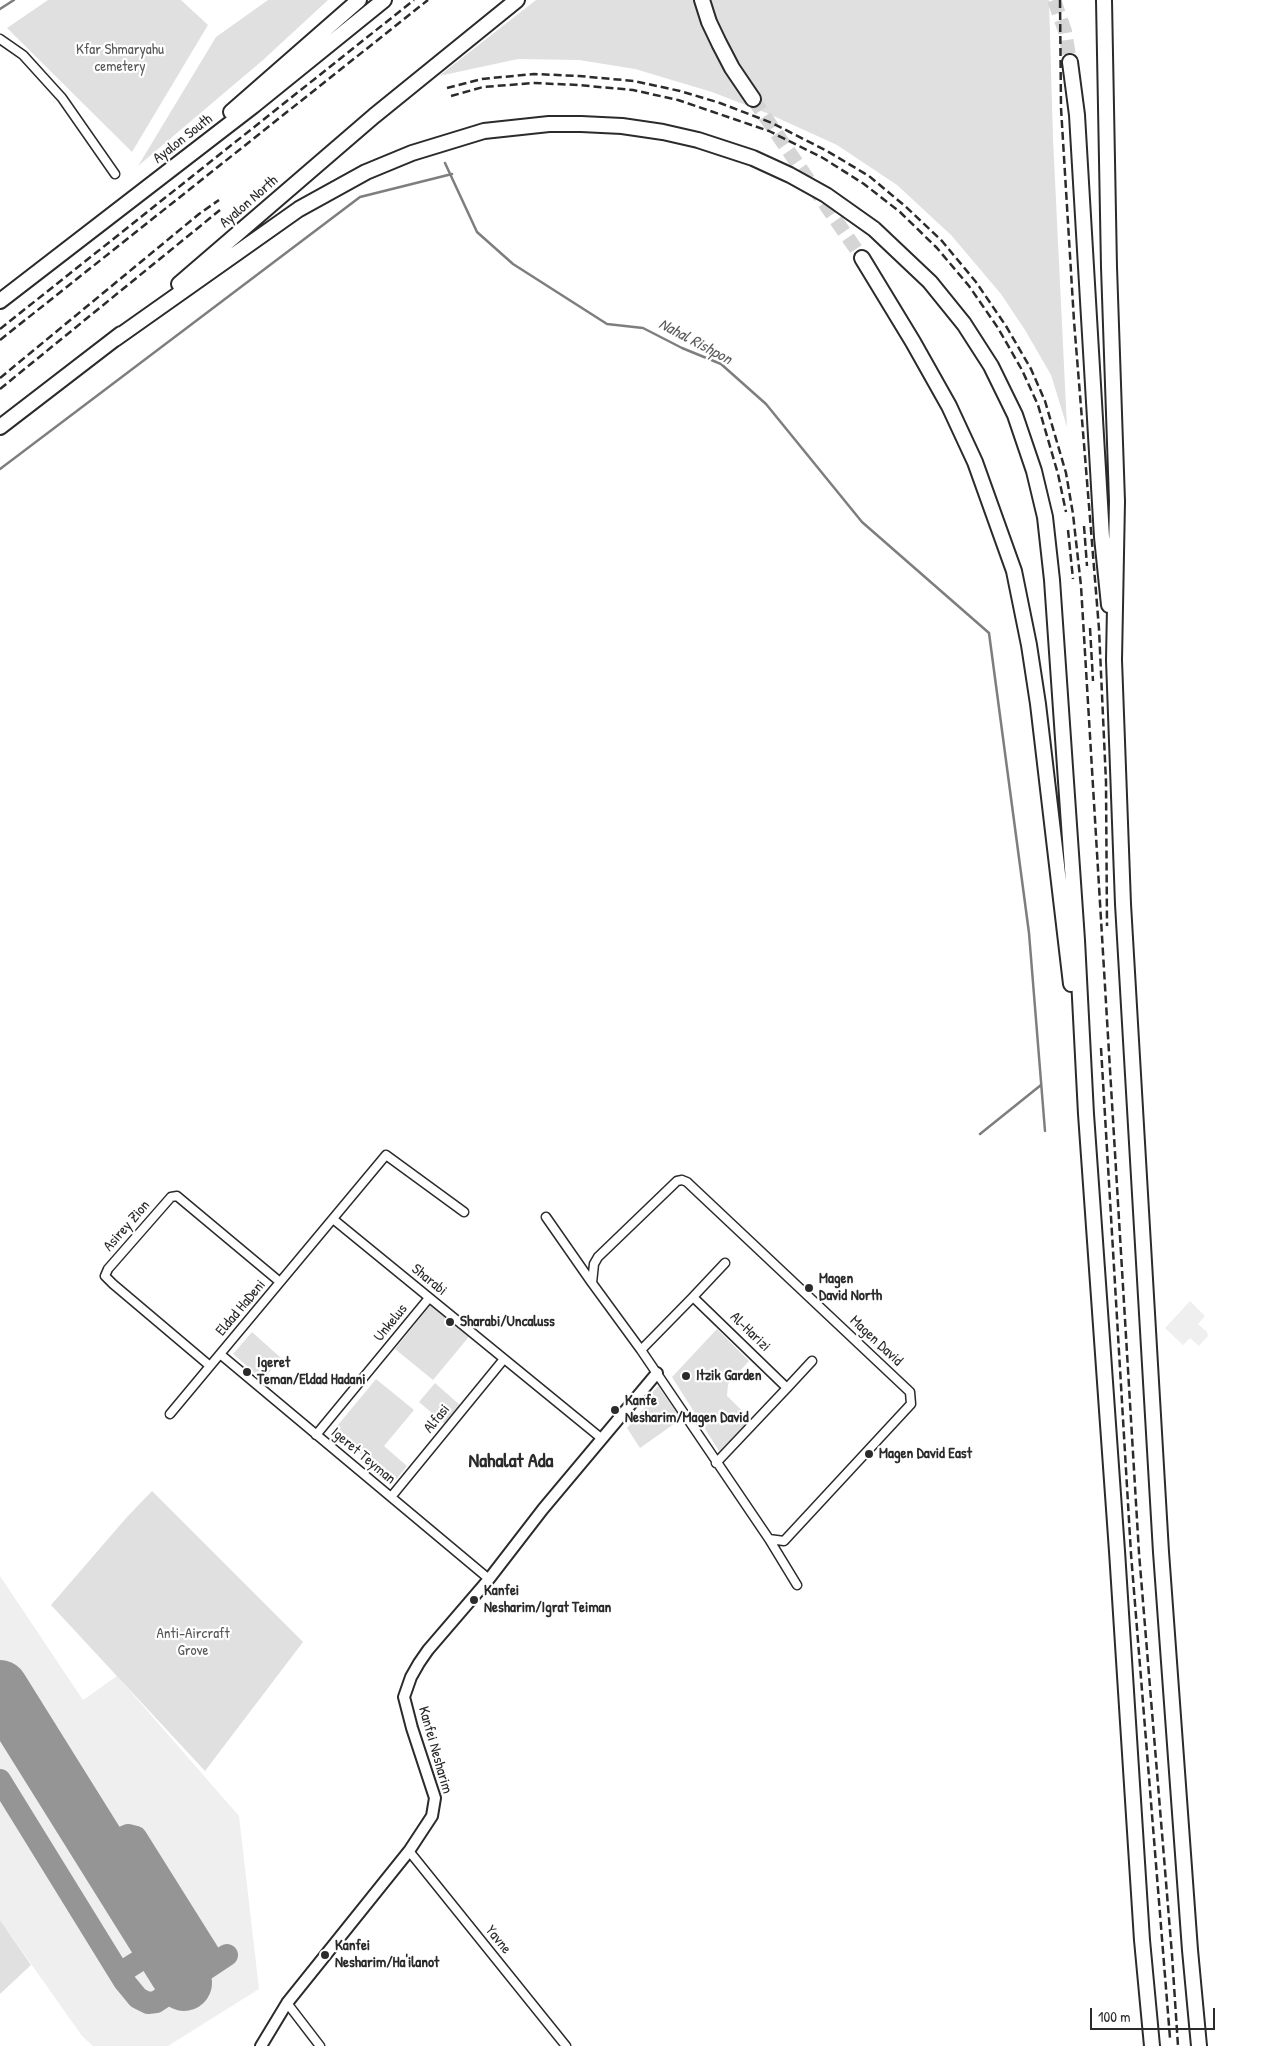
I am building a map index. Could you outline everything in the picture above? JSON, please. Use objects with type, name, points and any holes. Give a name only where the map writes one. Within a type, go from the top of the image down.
[{"type":"highway","points":[[88,234],[359,0]]},
{"type":"highway","name":"Ayalon South","points":[[0,301],[261,100],[384,0]]},
{"type":"highway","name":"Ayalon North","points":[[0,427],[115,339],[374,116],[517,0]]},
{"type":"highway","points":[[702,0],[718,43],[753,99]]},
{"type":"highway","points":[[1104,0],[1117,502],[1114,660],[1123,904],[1160,1542],[1190,1950],[1200,2046]]},
{"type":"highway","points":[[1070,62],[1077,115],[1102,538],[1114,660]]},
{"type":"highway","points":[[115,339],[299,209],[348,180],[412,153],[484,131],[514,126],[549,124],[622,126],[663,132],[698,140],[753,158],[790,174],[826,195],[874,229],[930,282],[980,347],[999,380],[1015,415],[1029,454],[1040,492],[1048,540],[1077,940],[1086,1114],[1142,1940],[1152,2046]]},
{"type":"highway","points":[[862,258],[949,406],[978,470],[1014,572],[1029,645],[1038,704],[1086,1114]]},
{"type":"street","points":[[0,38],[23,55],[62,98],[115,174]]},
{"type":"street","name":"Eldad HaDeni","points":[[170,1414],[386,1155],[464,1212]]},
{"type":"street","name":"Magen David","points":[[592,1283],[594,1264],[598,1257],[677,1181],[682,1180],[910,1392],[911,1404],[784,1541],[769,1539]]},
{"type":"street","name":"Asirey Zion","points":[[210,1366],[113,1284],[105,1276],[108,1269],[171,1197],[177,1196],[280,1282]]},
{"type":"street","points":[[546,1217],[657,1373],[769,1539],[797,1585]]},
{"type":"street","name":"Sharabi","points":[[333,1219],[601,1438]]},
{"type":"street","points":[[641,1350],[725,1263]]},
{"type":"street","name":"Al-Harizi","points":[[693,1297],[788,1388]]},
{"type":"street","name":"Unkelus","points":[[316,1435],[429,1298]]},
{"type":"street","name":"Igeret Teyman","points":[[220,1354],[489,1579]]},
{"type":"street","name":"Alfasi","points":[[391,1497],[504,1358]]},
{"type":"street","points":[[716,1462],[812,1361]]},
{"type":"street","name":"Kanfei Nesharim","points":[[261,2046],[287,2003],[409,1851],[432,1816],[435,1798],[404,1697],[411,1677],[428,1650],[489,1579],[601,1438],[657,1373]]},
{"type":"street","name":"Yavne","points":[[409,1851],[566,2046]]},
{"type":"street","points":[[287,2003],[320,2046]]},
{"type":"shaded area","points":[[1190,1301],[1205,1316],[1198,1324],[1207,1332],[1208,1336],[1199,1346],[1190,1338],[1183,1345],[1165,1328]]},
{"type":"shaded area","points":[[0,1576],[83,1700],[117,1676],[239,1816],[259,1989],[168,2046],[93,2046],[82,2036],[0,1920]]},
{"type":"green space","name":"Kfar Shmaryahu cemetery","points":[[48,0],[181,0],[208,25],[132,152],[7,28]]},
{"type":"green space","points":[[268,0],[328,0],[263,60],[138,166],[216,37]]},
{"type":"green space","points":[[536,0],[1049,0],[1053,139],[1067,427],[1051,375],[1025,330],[1001,294],[951,235],[897,185],[837,145],[769,114],[712,92],[635,69],[579,60],[518,59],[439,76]]},
{"type":"green space","points":[[434,1301],[472,1333],[433,1380],[395,1349]]},
{"type":"green space","points":[[717,1329],[749,1361],[728,1384],[727,1396],[753,1421],[721,1454],[672,1377]]},
{"type":"green space","points":[[252,1332],[281,1358],[263,1380],[233,1354]]},
{"type":"green space","points":[[376,1379],[414,1410],[384,1446],[407,1466],[394,1482],[333,1431]]},
{"type":"green space","points":[[435,1383],[461,1406],[446,1425],[419,1402]]},
{"type":"green space","points":[[658,1386],[681,1419],[640,1448],[627,1428],[646,1406],[646,1400]]},
{"type":"green space","name":"Anti-Aircraft Grove","points":[[152,1491],[303,1642],[205,1771],[51,1605]]},
{"type":"green space","points":[[0,1920],[31,1965],[0,1994]]},
{"type":"waterway","points":[[0,9],[14,0]]},
{"type":"waterway","name":"Nahal Rishpon","points":[[445,163],[477,232],[513,264],[607,324],[643,328],[682,348],[721,364],[766,404],[862,522],[989,633],[1029,933],[1045,1131]]},
{"type":"waterway","points":[[0,469],[360,197],[452,174]]},
{"type":"waterway","points":[[980,1134],[1041,1085]]},
{"type":"taxiway","points":[[0,1707],[9,1702]]},
{"type":"taxiway","points":[[0,1780],[124,1981],[138,1998],[148,2003],[156,2002],[227,1955]]},
{"type":"taxiway","points":[[99,1848],[128,1835],[136,1837],[215,1963]]},
{"type":"taxiway","points":[[120,1973],[161,1947]]},
{"type":"runway","points":[[0,1688],[184,1983]]},
{"type":"tunnel","points":[[1054,0],[1065,31],[1070,62]]},
{"type":"tunnel","points":[[753,99],[862,258]]},
{"type":"railway","points":[[0,329],[414,0]]},
{"type":"railway","points":[[0,340],[428,0]]},
{"type":"railway","points":[[1060,0],[1061,108],[1074,321],[1099,629],[1106,782],[1107,926]]},
{"type":"railway","points":[[447,88],[482,79],[534,74],[634,81],[680,91],[720,103],[772,123],[827,151],[869,176],[905,206],[942,241],[976,282],[1006,326],[1031,369],[1045,401],[1066,473],[1073,514],[1081,586],[1139,1553],[1178,2046]]},
{"type":"railway","points":[[451,96],[483,87],[534,83],[633,90],[678,100],[769,131],[823,158],[864,184],[900,212],[937,248],[969,286],[998,328],[1022,370],[1038,405],[1058,474],[1066,512]]},
{"type":"railway","points":[[0,378],[199,214],[219,200]]},
{"type":"railway","points":[[0,389],[220,210]]},
{"type":"railway","points":[[1084,526],[1087,566]]},
{"type":"railway","points":[[1068,530],[1073,579]]},
{"type":"railway","points":[[1090,628],[1093,681]]},
{"type":"railway","points":[[1101,1048],[1131,1554],[1170,2038]]},
{"type":"place","name":"Magen David North","points":[[809,1288]]},
{"type":"place","name":"Sharabi/Uncaluss","points":[[450,1322]]},
{"type":"place","name":"Igeret Teman/Eldad Hadani","points":[[247,1372]]},
{"type":"place","name":"Itzik Garden","points":[[686,1376]]},
{"type":"place","name":"Kanfe Nesharim/Magen David","points":[[615,1410]]},
{"type":"place","name":"Magen David East","points":[[869,1454]]},
{"type":"place","name":"Kanfei Nesharim/Igrat Teiman","points":[[474,1600]]},
{"type":"place","name":"Kanfei Nesharim/Ha'ilanot","points":[[325,1955]]},
{"type":"district","name":"Nahalat Ada","points":[[511,1462]]}]
